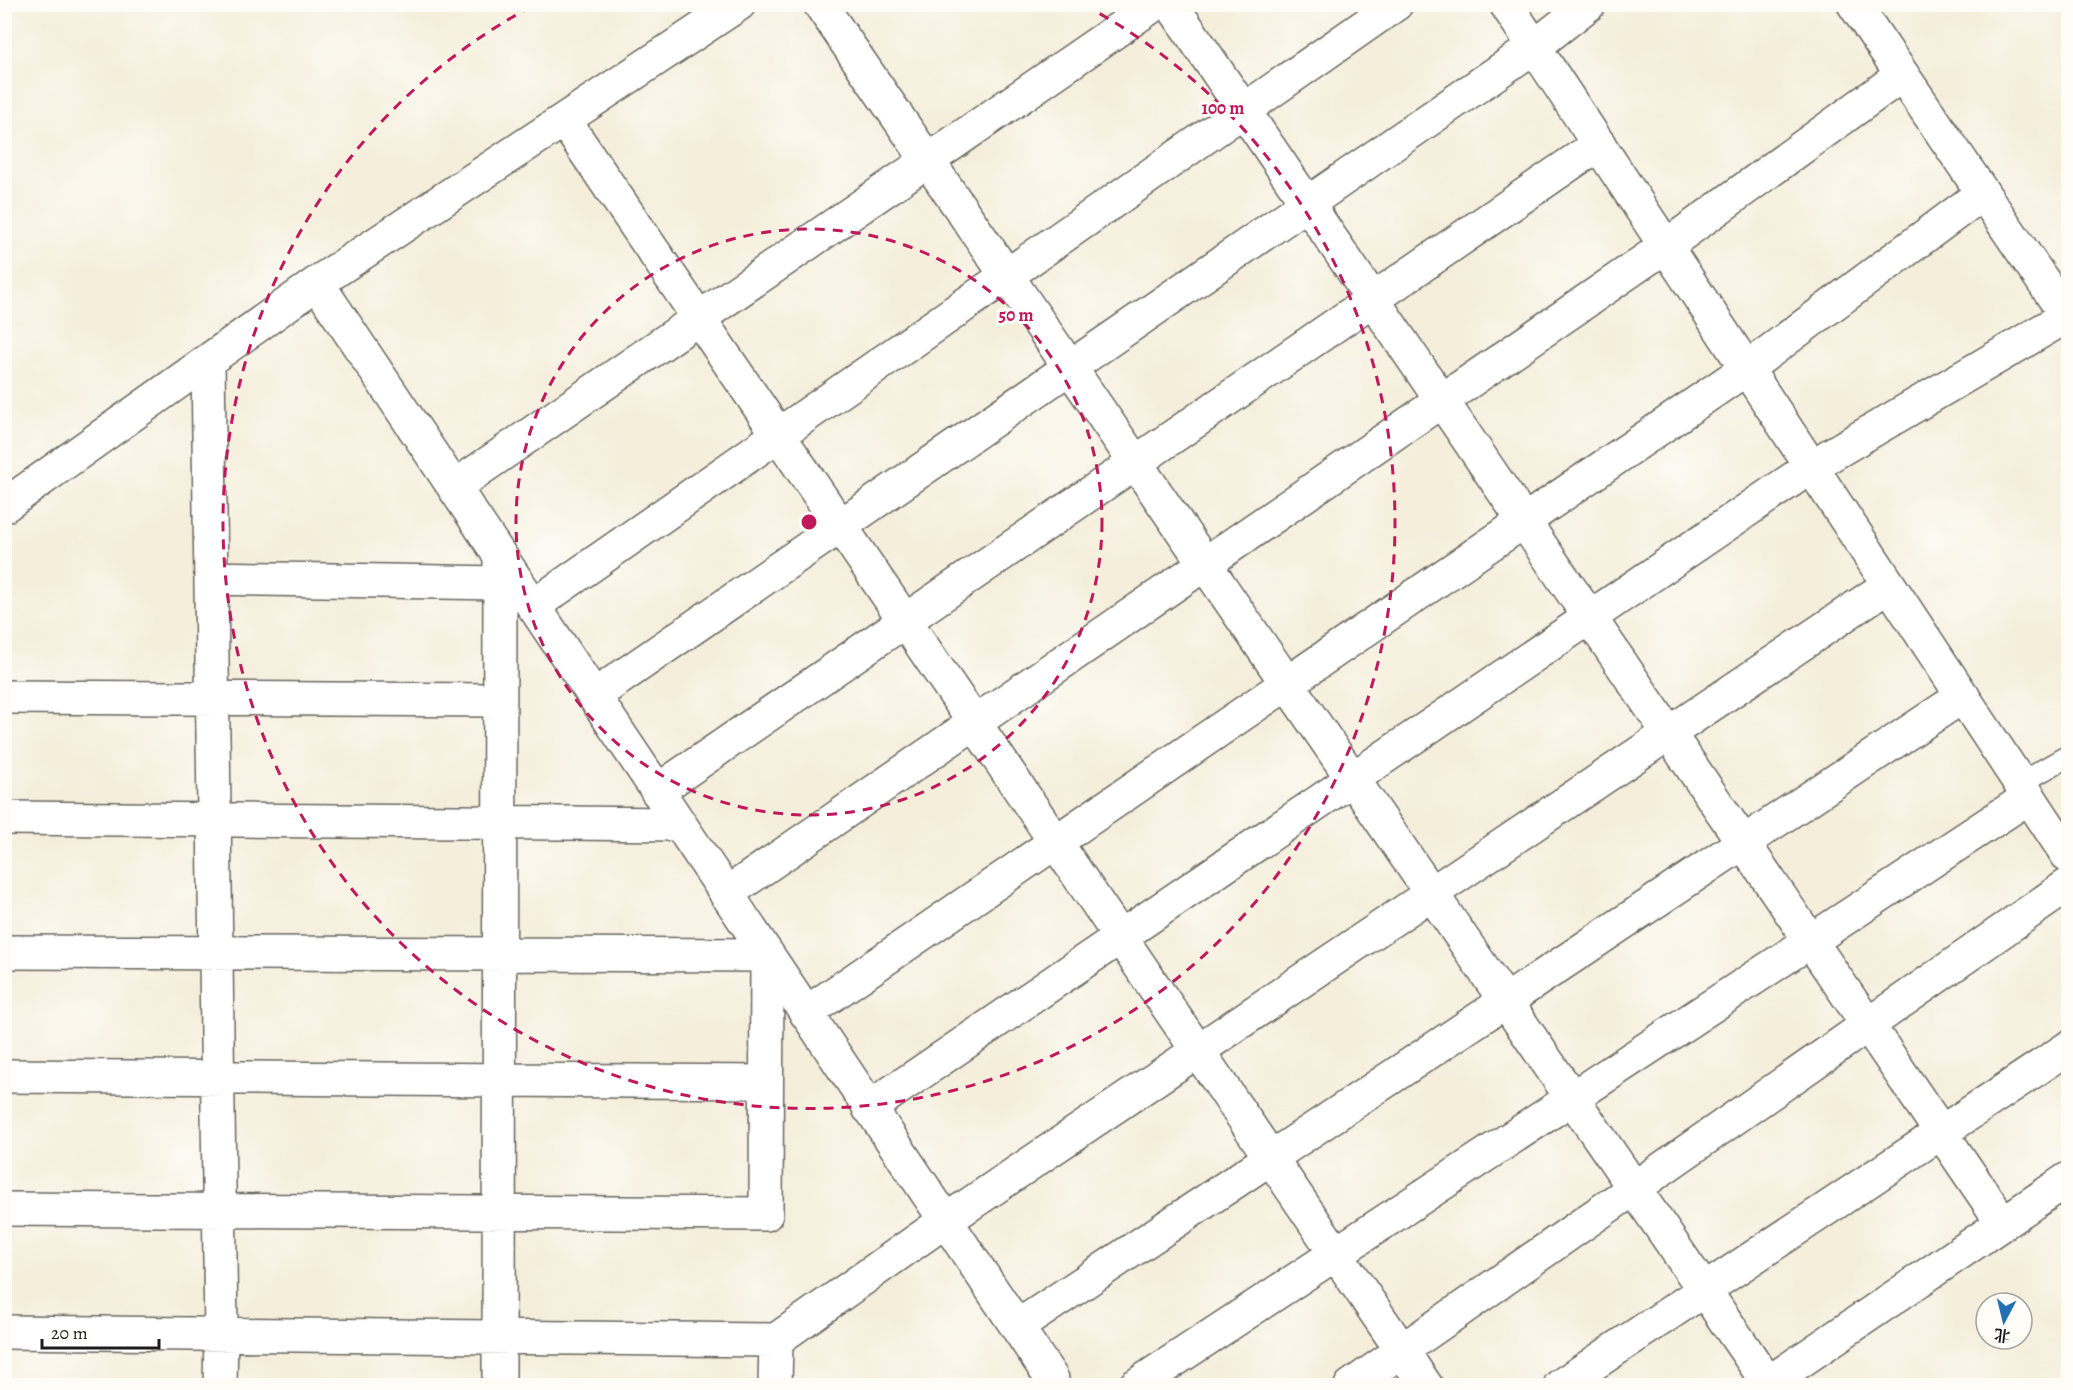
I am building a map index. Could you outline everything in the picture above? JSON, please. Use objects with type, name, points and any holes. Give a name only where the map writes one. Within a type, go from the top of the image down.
[{"type":"street","points":[[4,506],[317,283],[739,4]]},
{"type":"street","points":[[820,4],[1704,1290],[1766,1384],[2068,1179]]},
{"type":"street","points":[[454,487],[1155,4]]},
{"type":"street","points":[[1171,4],[2003,1223]]},
{"type":"street","points":[[533,606],[1396,4]]},
{"type":"street","points":[[1506,4],[2068,856]]},
{"type":"street","points":[[594,696],[1534,47],[1589,4]]},
{"type":"street","points":[[869,1108],[1812,466],[2068,317],[1854,4]]},
{"type":"street","points":[[726,894],[1666,246],[1902,75]]},
{"type":"street","points":[[564,120],[1426,1386]]},
{"type":"street","points":[[657,791],[1599,144]]},
{"type":"street","points":[[806,1013],[1746,369],[1983,193]]},
{"type":"street","points":[[317,283],[454,487],[500,570],[533,606],[594,696],[1052,1379],[1051,1386]]},
{"type":"street","points":[[208,361],[220,1386]]},
{"type":"street","points":[[211,578],[500,570]]},
{"type":"street","points":[[499,1386],[500,570]]},
{"type":"street","points":[[4,1332],[776,1340],[945,1221],[1889,585]]},
{"type":"street","points":[[1017,1327],[1963,696]]},
{"type":"street","points":[[4,697],[500,699]]},
{"type":"street","points":[[1135,1386],[1811,941],[2025,790]]},
{"type":"street","points":[[4,818],[679,824]]},
{"type":"street","points":[[1351,1386],[2068,885]]},
{"type":"street","points":[[4,952],[767,955]]},
{"type":"street","points":[[4,1209],[766,1214],[767,955]]},
{"type":"street","points":[[1560,1386],[2068,1048]]},
{"type":"street","points":[[4,1076],[766,1082]]},
{"type":"street","points":[[775,1386],[776,1340]]},
{"type":"lane","points":[[2025,790],[2068,756]]}]
